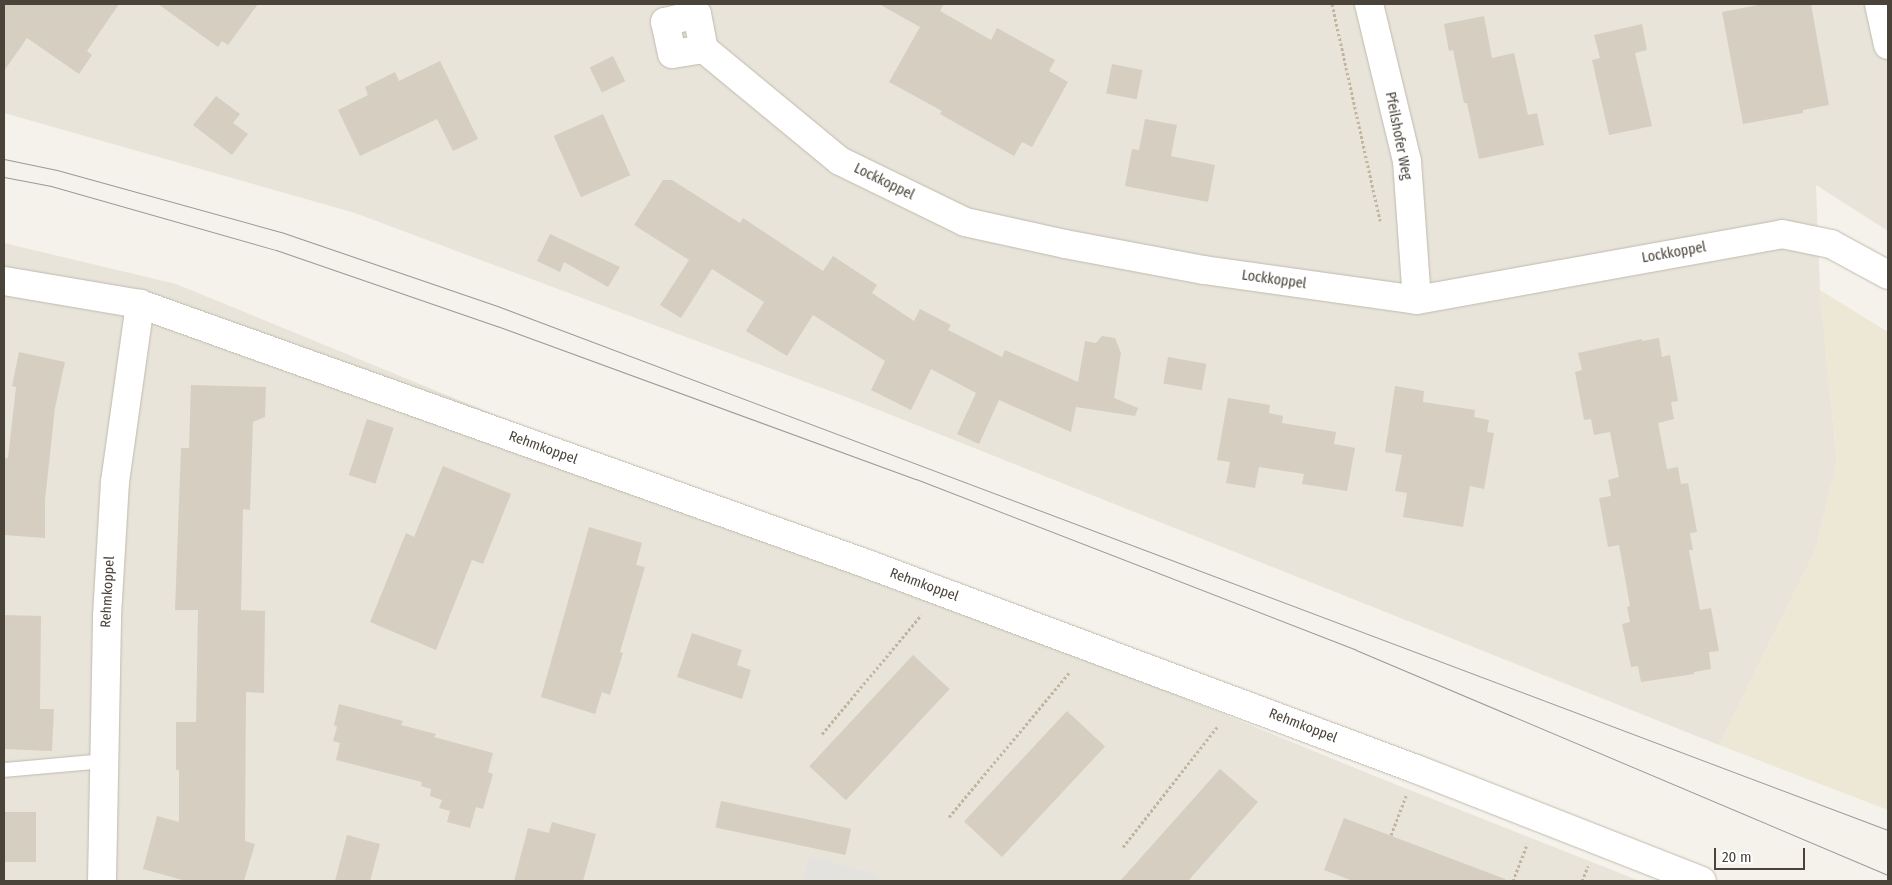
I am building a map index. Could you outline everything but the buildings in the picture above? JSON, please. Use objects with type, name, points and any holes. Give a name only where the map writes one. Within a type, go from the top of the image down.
[{"type":"street","name":"Pfeilshofer Weg","points":[[1369,4],[1407,161],[1417,300]]},
{"type":"street","points":[[1879,4],[1888,45]]},
{"type":"street","name":"Lockkoppel","points":[[704,49],[840,161],[965,222],[1204,270],[1417,300],[1782,234],[1831,244],[1888,275]]},
{"type":"street","name":"Rehmkoppel","points":[[4,281],[140,304],[941,591],[1416,769],[1702,881]]},
{"type":"street","name":"Rehmkoppel","points":[[102,881],[107,616],[115,482],[140,304]]},
{"type":"lane","points":[[4,770],[104,761]]},
{"type":"path","points":[[1332,4],[1380,223]]},
{"type":"path","points":[[822,734],[941,591]]},
{"type":"path","points":[[949,817],[1090,647]]},
{"type":"path","points":[[1123,848],[1237,702]]},
{"type":"path","points":[[1391,835],[1416,769]]},
{"type":"path","points":[[1513,881],[1538,816]]},
{"type":"shaded area","points":[[4,4],[1888,4],[1888,231],[1816,185],[1820,290],[1837,462],[1815,551],[1719,745],[846,397],[355,213],[4,113]]},
{"type":"shaded area","points":[[4,243],[176,284],[1377,777],[1640,881],[4,881]]},
{"type":"shaded area","points":[[1820,290],[1888,332],[1888,810],[1719,745],[1815,551],[1837,462]]},
{"type":"shaded area","points":[[810,856],[877,875],[876,881],[802,881]]},
{"type":"tram line","points":[[4,159],[57,170],[281,232],[500,307],[1888,830]]},
{"type":"tram line","points":[[4,177],[51,186],[276,250],[497,326],[916,479],[1356,650],[1888,875]]}]
